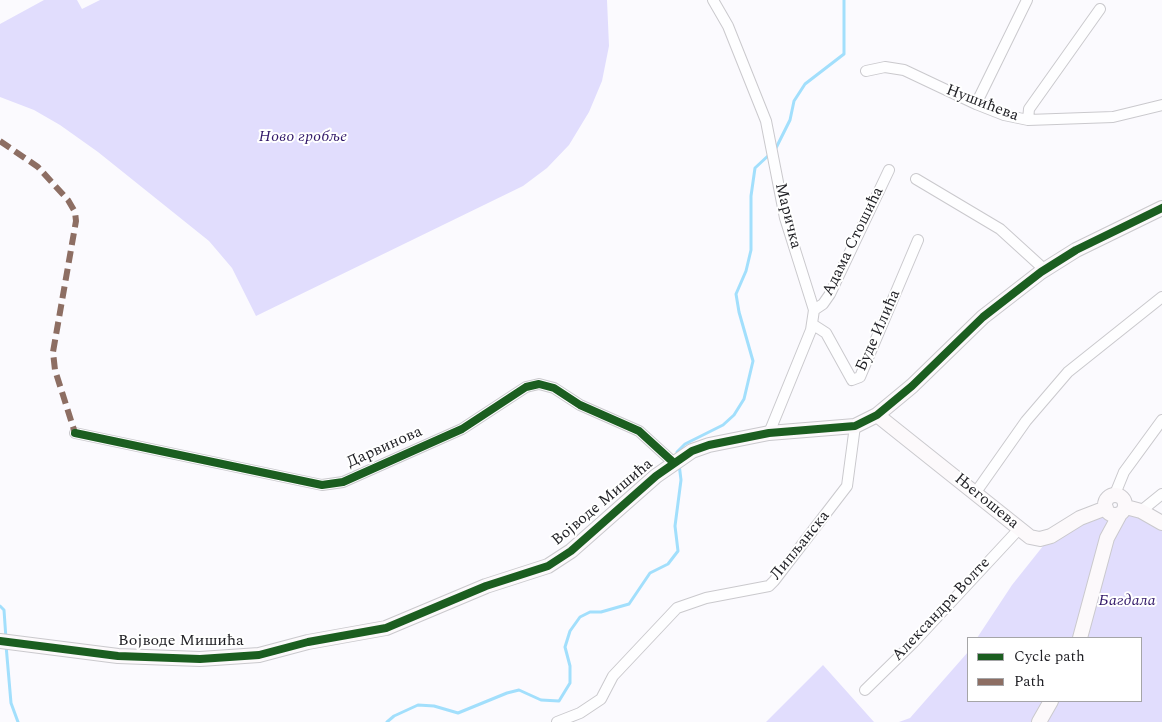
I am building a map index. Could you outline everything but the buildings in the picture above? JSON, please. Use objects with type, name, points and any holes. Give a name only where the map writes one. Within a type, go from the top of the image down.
[{"type":"street","name":"Маричка","points":[[713,0],[728,26],[766,121],[785,218],[814,310],[812,324],[769,433]]},
{"type":"street","points":[[976,104],[1027,0]]},
{"type":"street","points":[[1028,120],[1029,109],[1100,9]]},
{"type":"street","name":"Нушићева","points":[[866,71],[885,67],[904,70],[976,104],[1004,115],[1028,120],[1113,117],[1162,105]]},
{"type":"street","name":"Адама Стошића","points":[[814,310],[823,304],[830,294],[889,170]]},
{"type":"street","points":[[916,179],[1000,229],[1045,270]]},
{"type":"street","name":"Војводе Мишића","points":[[0,641],[118,656],[200,659],[259,655],[308,642],[386,628],[486,586],[548,566],[571,551],[670,465],[692,451],[718,443],[769,433],[855,426],[877,415],[912,386],[983,317],[1045,270],[1076,250],[1162,208]]},
{"type":"street","name":"Буде Илића","points":[[812,324],[826,333],[852,380],[860,377],[918,240]]},
{"type":"street","points":[[976,492],[1026,421],[1068,372],[1162,296]]},
{"type":"street","name":"Дарвинова","points":[[75,433],[322,485],[343,482],[462,429],[526,387],[539,384],[554,388],[580,405],[639,431],[670,465]]},
{"type":"street","name":"Његошева","points":[[877,415],[976,492],[1030,538],[1040,539],[1052,536],[1080,518],[1106,508]]},
{"type":"street","points":[[1162,420],[1124,472],[1115,494],[1107,498],[1106,508],[1113,515],[1123,510],[1141,511],[1162,523]]},
{"type":"street","name":"Липљанска","points":[[557,722],[580,714],[602,700],[612,676],[677,608],[706,598],[769,586],[847,486],[855,426]]},
{"type":"street","points":[[1150,436],[1162,435]]},
{"type":"street","points":[[1080,637],[1107,538],[1123,510],[1122,497],[1115,494]]},
{"type":"street","points":[[1141,511],[1162,494]]},
{"type":"street","name":"Александра Волте","points":[[865,690],[913,643],[1019,528]]},
{"type":"street","points":[[1039,722],[1050,702]]},
{"type":"green space","name":"Ново гробље","points":[[44,0],[77,0],[82,9],[100,0],[607,0],[609,46],[602,81],[589,112],[569,145],[547,168],[523,186],[256,316],[232,268],[209,241],[98,152],[60,125],[34,110],[0,97],[0,24]]},
{"type":"green space","name":"Багдала","points":[[1107,511],[1113,515],[1123,513],[1162,523],[1162,722],[899,722],[910,718],[967,653],[967,702],[1142,702],[1142,637],[978,637],[1012,585],[1051,536]]},
{"type":"green space","points":[[823,665],[874,722],[766,722]]},
{"type":"waterway","points":[[775,150],[790,120],[794,101],[805,84],[844,54],[844,0]]},
{"type":"waterway","points":[[678,455],[677,452],[685,444],[723,425],[734,415],[744,399],[753,361],[739,312],[736,294],[746,271],[751,250],[751,196],[755,168],[770,154]]},
{"type":"waterway","points":[[387,722],[394,716],[418,705],[434,706],[458,713],[519,690],[541,700],[559,701],[570,683],[570,666],[565,647],[570,631],[580,617],[590,612],[601,612],[629,604],[650,573],[668,564],[678,551],[675,526],[681,480],[679,464]]},
{"type":"waterway","points":[[0,606],[4,610],[6,639]]},
{"type":"waterway","points":[[6,645],[11,703],[18,722]]},
{"type":"marked path","points":[[0,141],[38,167],[68,200],[75,212],[76,221],[53,352],[55,370],[75,433]]},
{"type":"cycle path","points":[[0,641],[118,656],[200,659],[259,655],[308,642],[386,628],[486,586],[548,566],[571,551],[656,476],[692,451],[709,445],[769,433],[855,426],[877,415],[912,386],[983,317],[1041,272],[1076,250],[1162,208]]},
{"type":"cycle path","points":[[75,433],[322,485],[343,482],[462,429],[526,387],[539,384],[554,388],[580,405],[639,431],[674,463]]}]
